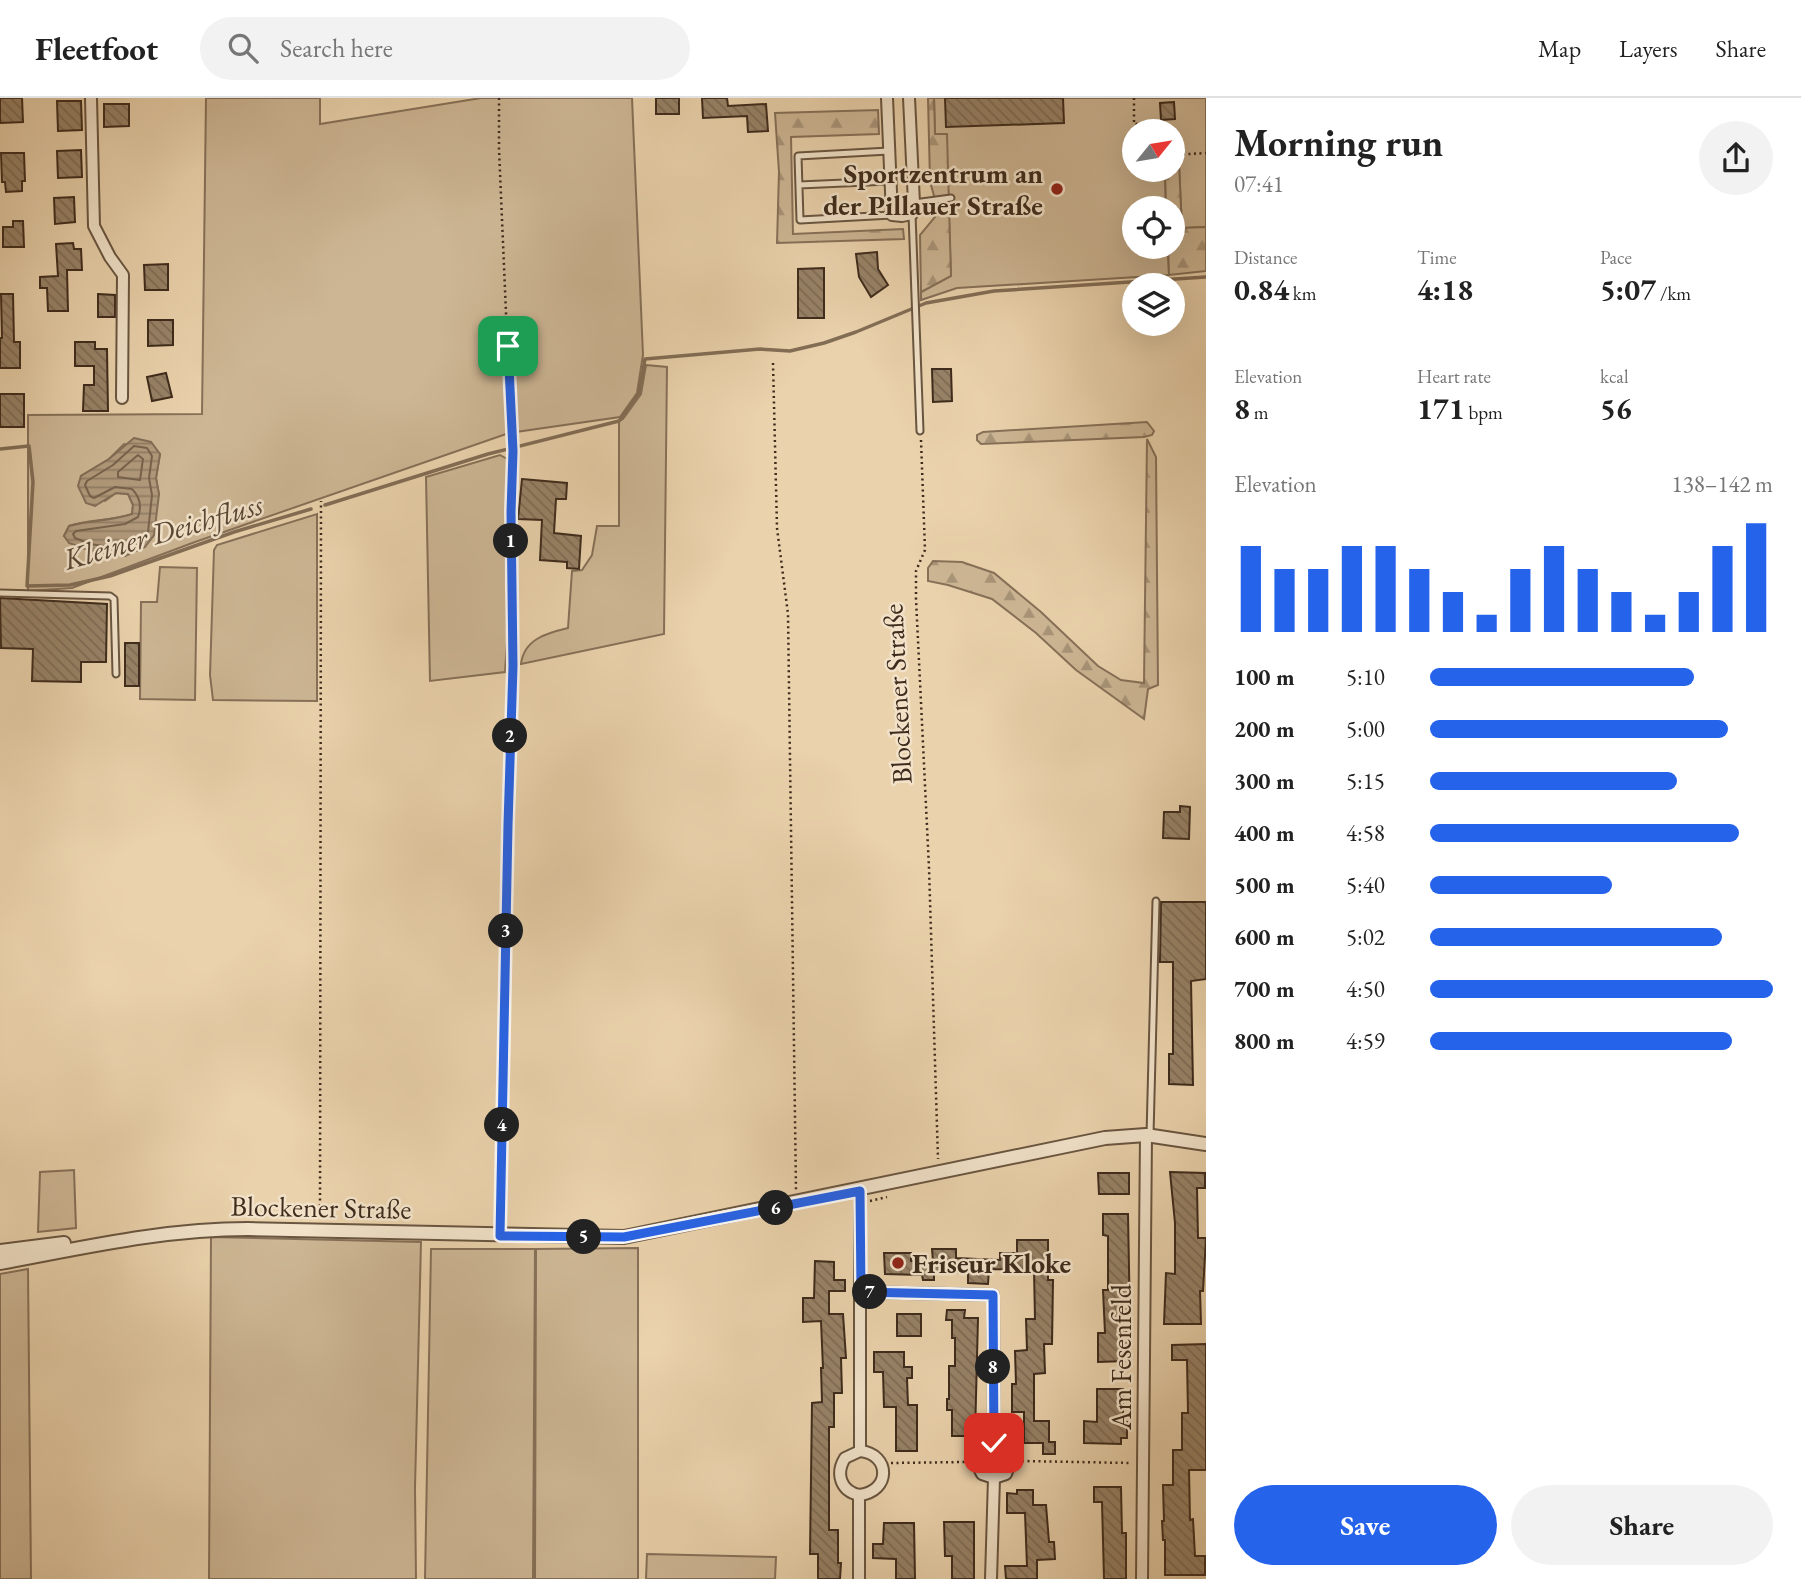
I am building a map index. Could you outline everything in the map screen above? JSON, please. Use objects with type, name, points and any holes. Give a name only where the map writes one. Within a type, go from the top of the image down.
[{"type":"street","points":[[91,98],[94,226],[122,275],[122,398]]},
{"type":"street","points":[[887,98],[892,215],[902,216],[913,209],[909,98]]},
{"type":"street","name":"Blockener Straße","points":[[0,1251],[220,1229],[624,1237],[860,1191],[1071,1144],[1148,1135],[1206,1144]]},
{"type":"street","name":"Am Fesenfeld","points":[[1142,1579],[1148,1135]]},
{"type":"street","points":[[860,1191],[860,1451]]},
{"type":"street","name":"Blockener Straße","points":[[0,1263],[141,1236]]},
{"type":"street","points":[[861,1292],[993,1295],[994,1443]]},
{"type":"street","points":[[994,1443],[1006,1448],[1011,1461],[1006,1474],[994,1478],[982,1474],[976,1462],[981,1449],[994,1443]]},
{"type":"street","points":[[860,1451],[871,1453],[881,1463],[883,1475],[878,1487],[873,1491],[859,1495],[848,1490],[841,1481],[839,1475],[845,1458],[860,1451]]},
{"type":"street","points":[[991,1579],[994,1478]]},
{"type":"street","points":[[859,1495],[859,1579]]},
{"type":"lane","points":[[889,151],[798,156],[800,220],[892,215]]},
{"type":"lane","points":[[799,185],[890,181]]},
{"type":"lane","points":[[920,431],[913,209],[951,198]]},
{"type":"lane","points":[[0,593],[110,596],[114,599],[116,674]]},
{"type":"lane","points":[[1148,1135],[1156,901]]},
{"type":"path","points":[[499,98],[513,451],[513,666],[500,1236]]},
{"type":"path","points":[[1133,98],[1134,119]]},
{"type":"path","points":[[1185,154],[1206,153]]},
{"type":"path","points":[[773,363],[777,528],[788,614],[797,1203]]},
{"type":"path","name":"Blockener Straße","points":[[920,431],[925,550],[916,571],[916,599],[929,868],[938,1173]]},
{"type":"path","points":[[319,1231],[321,501]]},
{"type":"path","points":[[1011,1461],[1143,1463]]},
{"type":"path","points":[[881,1463],[976,1462]]},
{"type":"green space","points":[[206,98],[320,98],[320,124],[481,98],[632,98],[643,355],[637,393],[620,417],[509,433],[195,542],[72,588],[28,591],[28,415],[202,414]],"holes":[[[124,444],[160,454],[156,478],[159,495],[125,556],[64,536],[69,526],[132,514],[133,505],[128,494],[116,493],[105,501],[81,476],[109,459]]]},
{"type":"green space","points":[[928,98],[934,98],[935,134],[947,134],[951,276],[921,292],[920,235],[935,217],[930,181]]},
{"type":"green space","name":"Sportzentrum an der Pillauer Straße","points":[[934,98],[1206,98],[1206,227],[1185,228],[1185,196],[1180,196],[1180,182],[1185,182],[1185,119],[1122,119],[1122,182],[1165,182],[1166,196],[1122,196],[1122,259],[1168,259],[1169,273],[1122,273],[1122,278],[957,288],[921,300],[921,292],[951,276],[946,134],[935,134]]},
{"type":"green space","points":[[878,110],[879,134],[791,137],[793,234],[903,229],[904,239],[777,243],[779,172],[775,113]]},
{"type":"green space","points":[[1165,182],[1180,182],[1180,196],[1166,196]]},
{"type":"green space","points":[[1206,227],[1206,271],[1169,273],[1168,259],[1185,259],[1185,228]]},
{"type":"green space","points":[[646,365],[667,367],[664,634],[521,664],[523,655],[538,638],[568,628],[572,571],[582,570],[592,555],[597,526],[619,526],[619,421],[641,394]]},
{"type":"green space","points":[[1147,422],[1154,431],[1152,435],[1144,437],[981,444],[977,440],[977,435],[983,432]]},
{"type":"green space","points":[[1147,439],[1156,457],[1158,685],[1148,689],[1144,719],[1076,670],[1036,633],[992,599],[928,581],[928,568],[933,561],[962,562],[994,573],[1041,612],[1098,666],[1121,680],[1144,683]]},
{"type":"green space","points":[[500,455],[509,460],[505,526],[505,672],[430,681],[426,477]]},
{"type":"green space","points":[[317,514],[317,701],[213,700],[210,675],[214,550],[217,545]]},
{"type":"green space","points":[[160,567],[197,568],[195,700],[140,699],[141,602],[157,602]]},
{"type":"green space","points":[[74,1170],[76,1228],[38,1232],[40,1172]]},
{"type":"green space","points":[[211,1237],[421,1242],[415,1488],[416,1579],[209,1579]]},
{"type":"green space","points":[[638,1248],[638,1579],[535,1579],[536,1249]]},
{"type":"green space","points":[[431,1249],[535,1249],[533,1579],[425,1579]]},
{"type":"green space","points":[[28,1269],[31,1579],[0,1579],[0,1274]]},
{"type":"green space","points":[[647,1554],[776,1557],[775,1579],[646,1579]]},
{"type":"water","points":[[134,438],[151,442],[160,454],[156,478],[159,494],[154,535],[145,547],[125,556],[88,550],[69,543],[64,536],[69,526],[132,514],[133,505],[128,494],[116,493],[95,506],[86,503],[78,486],[81,476],[109,459]]},
{"type":"building","points":[[0,98],[22,98],[23,122],[0,123]]},
{"type":"building","points":[[656,98],[679,98],[679,114],[656,114]]},
{"type":"building","points":[[702,98],[727,98],[728,106],[766,104],[768,131],[748,132],[747,116],[703,118]]},
{"type":"building","points":[[945,98],[1063,98],[1064,123],[946,127]]},
{"type":"building","points":[[57,101],[81,101],[82,130],[58,131]]},
{"type":"building","points":[[1174,102],[1175,119],[1161,119],[1160,103]]},
{"type":"building","points":[[104,104],[129,104],[129,126],[104,127]]},
{"type":"building","points":[[81,150],[82,177],[58,178],[57,151]]},
{"type":"building","points":[[1,153],[24,153],[25,181],[22,181],[22,191],[6,192],[5,182],[2,182]]},
{"type":"building","points":[[74,197],[75,222],[55,224],[54,198]]},
{"type":"building","points":[[13,221],[23,221],[24,247],[3,247],[3,227],[13,227]]},
{"type":"building","points":[[73,243],[74,249],[81,249],[82,270],[67,270],[68,311],[48,311],[47,288],[40,288],[40,277],[58,276],[56,244]]},
{"type":"building","points":[[877,252],[878,269],[888,285],[871,297],[859,277],[856,254]]},
{"type":"building","points":[[168,264],[168,290],[145,290],[144,265]]},
{"type":"building","points":[[824,268],[824,318],[798,318],[798,269]]},
{"type":"building","points":[[1,294],[13,294],[14,342],[20,342],[20,368],[0,368]]},
{"type":"building","points":[[98,294],[115,295],[115,317],[98,317]]},
{"type":"building","points":[[148,320],[173,320],[173,345],[148,346]]},
{"type":"building","points":[[75,342],[95,342],[95,349],[107,349],[108,411],[83,411],[84,385],[94,385],[94,366],[75,366]]},
{"type":"building","points":[[932,369],[951,369],[952,401],[933,402]]},
{"type":"building","points":[[166,373],[172,397],[152,401],[147,377]]},
{"type":"building","points":[[0,394],[24,394],[24,427],[0,427]]},
{"type":"building","points":[[522,479],[567,483],[566,499],[556,499],[554,533],[581,536],[579,569],[567,568],[567,562],[540,560],[542,520],[518,519]]},
{"type":"building","points":[[0,598],[107,604],[106,662],[81,662],[81,682],[32,681],[33,649],[1,648]]},
{"type":"building","points":[[125,643],[139,643],[139,686],[125,686]]},
{"type":"building","points":[[1180,806],[1190,807],[1189,839],[1163,838],[1164,812],[1180,812]]},
{"type":"building","points":[[1161,902],[1206,902],[1206,979],[1191,981],[1193,1085],[1169,1084],[1169,1054],[1173,1054],[1173,962],[1160,962]]},
{"type":"building","points":[[1170,1172],[1205,1173],[1205,1188],[1197,1188],[1198,1238],[1206,1238],[1203,1291],[1200,1291],[1201,1324],[1164,1324],[1166,1273],[1175,1274],[1175,1223]]},
{"type":"building","points":[[1098,1173],[1129,1173],[1129,1194],[1099,1194]]},
{"type":"building","points":[[1103,1214],[1128,1214],[1130,1322],[1126,1322],[1127,1361],[1098,1362],[1098,1333],[1105,1333],[1103,1290],[1108,1290],[1108,1236],[1103,1235]]},
{"type":"building","points":[[1017,1240],[1048,1240],[1048,1280],[1053,1280],[1052,1344],[1044,1344],[1045,1373],[1034,1374],[1034,1421],[1049,1421],[1049,1442],[1055,1442],[1055,1454],[1043,1454],[1043,1443],[1024,1443],[1024,1412],[1012,1412],[1012,1384],[1016,1384],[1015,1351],[1027,1350],[1026,1319],[1035,1319],[1034,1270],[989,1269],[988,1284],[968,1283],[968,1272],[934,1273],[934,1280],[923,1280],[922,1275],[885,1274],[884,1253],[911,1253],[911,1261],[933,1261],[932,1249],[956,1249],[956,1258],[1000,1260],[1000,1253],[1017,1253]]},
{"type":"building","points":[[815,1261],[834,1262],[834,1280],[845,1280],[845,1291],[829,1291],[829,1314],[843,1314],[846,1358],[841,1358],[842,1393],[834,1393],[834,1427],[829,1427],[829,1530],[838,1530],[840,1579],[818,1579],[818,1554],[810,1554],[812,1403],[822,1402],[823,1368],[821,1321],[803,1322],[803,1298],[814,1298]]},
{"type":"building","points":[[947,1310],[965,1310],[964,1318],[978,1318],[975,1436],[952,1436],[952,1410],[947,1410],[947,1399],[949,1366],[955,1366],[955,1338],[952,1338],[952,1320],[946,1320]]},
{"type":"building","points":[[897,1314],[921,1314],[921,1336],[897,1336]]},
{"type":"building","points":[[1206,1344],[1206,1470],[1189,1470],[1190,1520],[1193,1519],[1195,1556],[1205,1556],[1205,1575],[1165,1575],[1163,1485],[1173,1485],[1173,1450],[1182,1450],[1182,1413],[1188,1413],[1187,1360],[1172,1360],[1172,1345]]},
{"type":"building","points":[[874,1352],[904,1352],[904,1367],[912,1367],[912,1378],[907,1378],[908,1405],[917,1405],[917,1451],[896,1451],[896,1407],[884,1407],[883,1372],[874,1372]]},
{"type":"building","points":[[1097,1389],[1123,1389],[1123,1422],[1127,1422],[1127,1438],[1121,1438],[1121,1444],[1084,1443],[1084,1421],[1097,1422]]},
{"type":"building","points":[[1094,1487],[1121,1487],[1122,1533],[1126,1533],[1126,1579],[1104,1579],[1102,1502],[1094,1502]]},
{"type":"building","points":[[1017,1490],[1033,1490],[1033,1505],[1046,1505],[1049,1542],[1054,1542],[1055,1559],[1037,1560],[1037,1579],[1006,1579],[1005,1566],[1027,1566],[1025,1513],[1007,1513],[1007,1493],[1017,1494]]},
{"type":"building","points":[[944,1522],[974,1522],[974,1579],[952,1579],[952,1556],[945,1556]]},
{"type":"building","points":[[884,1523],[914,1523],[915,1579],[896,1579],[896,1559],[873,1558],[873,1544],[883,1544]]},
{"type":"waterway","name":"Kleiner Deichfluss","points":[[325,505],[488,454],[619,421],[639,393],[645,359],[760,349],[790,351],[856,332],[926,303],[994,291],[1206,277]]},
{"type":"waterway","name":"Kleiner Deichfluss","points":[[0,449],[29,446],[33,482],[27,586],[70,585],[110,576],[234,532],[311,509]]},
{"type":"place","name":"Sportzentrum an der Pillauer Straße","points":[[1057,189]]},
{"type":"place","name":"Friseur Kloke","points":[[898,1263]]},
{"type":"route","points":[[508,346],[513,451],[513,666],[500,1236],[624,1237],[860,1191],[861,1292],[993,1295],[994,1443]]}]
